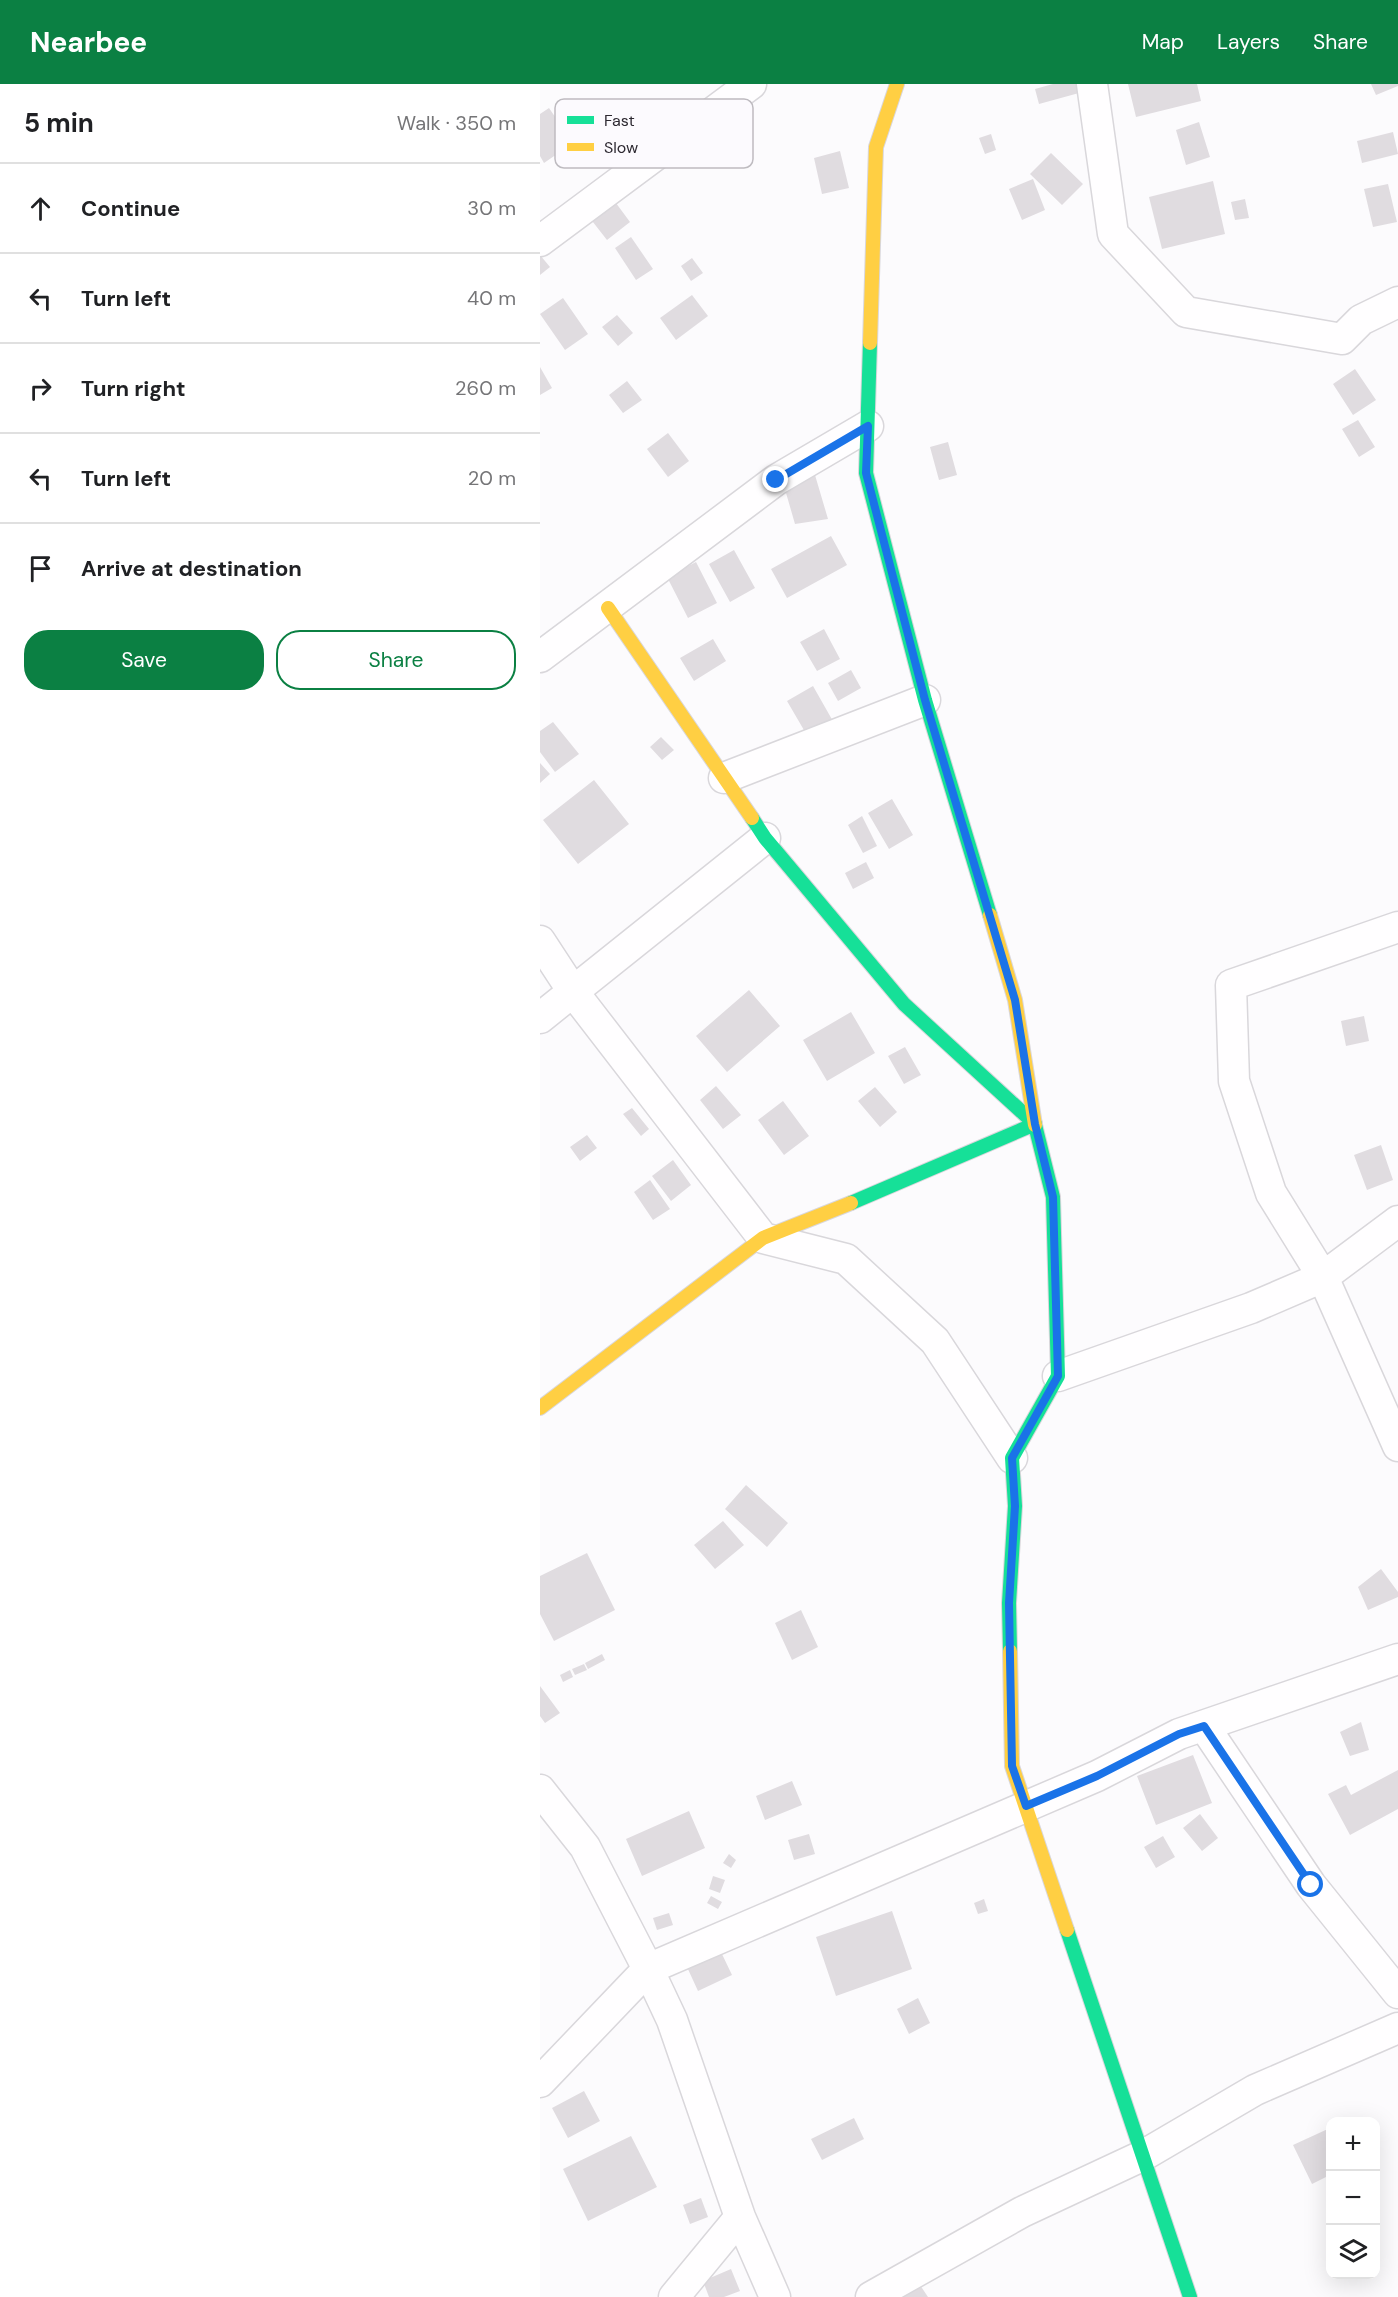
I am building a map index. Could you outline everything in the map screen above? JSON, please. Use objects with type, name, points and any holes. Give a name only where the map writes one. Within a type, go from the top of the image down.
[{"type":"street","points":[[731,99],[751,84]]},
{"type":"street","points":[[897,84],[876,147],[866,473],[925,700],[1015,1000],[1035,1124],[1053,1197],[1058,1376],[1012,1458]]},
{"type":"street","points":[[1092,84],[1113,234],[1186,312],[1342,339],[1360,320],[1398,302]]},
{"type":"street","points":[[540,241],[638,168]]},
{"type":"street","points":[[540,657],[776,480],[868,426]]},
{"type":"street","points":[[608,608],[765,838],[904,1004],[1035,1124]]},
{"type":"street","points":[[724,778],[925,700]]},
{"type":"street","points":[[540,1018],[765,838]]},
{"type":"street","points":[[1398,927],[1231,985],[1234,1081],[1271,1193],[1323,1277],[1398,1446]]},
{"type":"street","points":[[540,941],[574,993],[763,1238],[846,1259],[935,1341],[1012,1458],[1015,1506],[1009,1603],[1012,1766],[1190,2297]]},
{"type":"street","points":[[540,1408],[698,1290],[763,1238],[892,1186],[1035,1124]]},
{"type":"street","points":[[1058,1376],[1251,1308],[1323,1277],[1398,1221]]},
{"type":"street","points":[[540,2082],[648,1968],[1097,1776],[1179,1734],[1398,1659]]},
{"type":"street","points":[[1204,1726],[1311,1885],[1398,1994]]},
{"type":"street","points":[[540,1790],[551,1820],[585,1846],[648,1968],[672,2020],[740,2217],[775,2297]]},
{"type":"street","points":[[871,2297],[1022,2212],[1144,2155],[1255,2090],[1398,2028]]},
{"type":"street","points":[[674,2297],[740,2217]]},
{"type":"building","points":[[1053,84],[1076,84],[1079,93],[1039,104],[1035,89]]},
{"type":"building","points":[[1128,84],[1197,84],[1201,101],[1136,117]]},
{"type":"building","points":[[1371,84],[1398,84],[1398,86],[1376,95]]},
{"type":"building","points":[[549,108],[555,117],[555,155],[544,163],[540,156],[540,114]]},
{"type":"building","points":[[1199,122],[1210,157],[1186,165],[1176,130]]},
{"type":"building","points":[[1393,132],[1398,154],[1362,163],[1357,141]]},
{"type":"building","points":[[991,134],[996,150],[985,154],[979,138]]},
{"type":"building","points":[[840,151],[849,188],[822,194],[814,158]]},
{"type":"building","points":[[1051,153],[1083,184],[1062,205],[1030,174]]},
{"type":"building","points":[[1033,179],[1045,210],[1022,220],[1009,189]]},
{"type":"building","points":[[1213,181],[1225,234],[1162,249],[1149,197]]},
{"type":"building","points":[[1388,184],[1397,222],[1373,227],[1364,189]]},
{"type":"building","points":[[613,199],[630,222],[607,240],[589,217]]},
{"type":"building","points":[[1245,199],[1249,218],[1235,220],[1231,202]]},
{"type":"building","points":[[631,237],[653,269],[636,280],[615,248]]},
{"type":"building","points":[[540,255],[550,267],[540,275]]},
{"type":"building","points":[[692,258],[703,273],[691,281],[681,266]]},
{"type":"building","points":[[692,295],[708,316],[676,340],[660,318]]},
{"type":"building","points":[[563,298],[588,334],[565,350],[540,314]]},
{"type":"building","points":[[617,315],[633,333],[618,346],[602,327]]},
{"type":"building","points":[[540,367],[552,388],[540,395]]},
{"type":"building","points":[[1355,369],[1376,400],[1353,415],[1333,384]]},
{"type":"building","points":[[627,381],[642,400],[623,413],[609,395]]},
{"type":"building","points":[[1358,420],[1375,447],[1359,457],[1342,429]]},
{"type":"building","points":[[668,433],[689,461],[668,477],[647,449]]},
{"type":"building","points":[[948,442],[957,475],[939,480],[930,447]]},
{"type":"building","points":[[815,475],[828,519],[795,524],[784,486]]},
{"type":"building","points":[[831,536],[847,565],[787,598],[771,569]]},
{"type":"building","points":[[734,550],[755,588],[730,602],[709,564]]},
{"type":"building","points":[[696,562],[717,603],[688,618],[667,577]]},
{"type":"building","points":[[824,629],[840,659],[817,671],[800,642]]},
{"type":"building","points":[[713,639],[726,661],[694,681],[680,658]]},
{"type":"building","points":[[851,670],[861,688],[838,701],[828,683]]},
{"type":"building","points":[[813,686],[834,723],[808,737],[787,701]]},
{"type":"building","points":[[553,722],[579,754],[555,772],[540,752],[540,731]]},
{"type":"building","points":[[661,737],[674,750],[662,760],[650,747]]},
{"type":"building","points":[[540,763],[550,774],[540,783]]},
{"type":"building","points":[[594,780],[629,824],[578,864],[543,820]]},
{"type":"building","points":[[892,799],[913,835],[889,849],[868,813]]},
{"type":"building","points":[[862,816],[877,846],[863,853],[848,825]]},
{"type":"building","points":[[866,862],[874,878],[853,889],[845,873]]},
{"type":"building","points":[[749,990],[780,1026],[727,1072],[696,1036]]},
{"type":"building","points":[[851,1012],[875,1053],[827,1081],[803,1040]]},
{"type":"building","points":[[1364,1016],[1369,1041],[1346,1046],[1341,1021]]},
{"type":"building","points":[[905,1047],[921,1075],[904,1084],[888,1056]]},
{"type":"building","points":[[716,1086],[741,1115],[723,1129],[700,1100]]},
{"type":"building","points":[[875,1087],[897,1112],[880,1127],[858,1101]]},
{"type":"building","points":[[783,1101],[809,1136],[784,1155],[758,1120]]},
{"type":"building","points":[[632,1108],[649,1129],[641,1136],[623,1114]]},
{"type":"building","points":[[587,1135],[597,1148],[580,1161],[570,1147]]},
{"type":"building","points":[[1381,1145],[1393,1180],[1367,1190],[1354,1155]]},
{"type":"building","points":[[673,1160],[691,1185],[671,1201],[652,1176]]},
{"type":"building","points":[[650,1180],[670,1209],[653,1220],[634,1192]]},
{"type":"building","points":[[746,1485],[788,1523],[767,1547],[725,1509]]},
{"type":"building","points":[[723,1521],[744,1545],[715,1569],[694,1545]]},
{"type":"building","points":[[587,1553],[615,1610],[554,1641],[540,1614],[540,1576]]},
{"type":"building","points":[[1381,1569],[1398,1592],[1398,1597],[1368,1610],[1358,1587]]},
{"type":"building","points":[[801,1610],[818,1647],[792,1660],[775,1623]]},
{"type":"building","points":[[602,1654],[605,1660],[588,1669],[585,1663]]},
{"type":"building","points":[[584,1664],[587,1670],[575,1675],[572,1669]]},
{"type":"building","points":[[570,1670],[573,1677],[563,1682],[560,1675]]},
{"type":"building","points":[[540,1686],[560,1713],[545,1723],[540,1716]]},
{"type":"building","points":[[1361,1722],[1369,1750],[1350,1756],[1340,1732]]},
{"type":"building","points":[[1193,1755],[1212,1803],[1156,1825],[1137,1776]]},
{"type":"building","points":[[1398,1770],[1398,1809],[1350,1835],[1328,1794],[1346,1785],[1351,1795]]},
{"type":"building","points":[[792,1781],[802,1805],[765,1820],[756,1796]]},
{"type":"building","points":[[689,1811],[705,1848],[642,1876],[626,1839]]},
{"type":"building","points":[[1200,1814],[1218,1838],[1202,1851],[1183,1828]]},
{"type":"building","points":[[809,1834],[815,1854],[794,1860],[788,1840]]},
{"type":"building","points":[[1163,1836],[1175,1857],[1156,1868],[1144,1847]]},
{"type":"building","points":[[729,1854],[736,1860],[731,1868],[723,1863]]},
{"type":"building","points":[[713,1876],[725,1880],[720,1893],[709,1889]]},
{"type":"building","points":[[711,1896],[722,1902],[718,1909],[707,1903]]},
{"type":"building","points":[[984,1899],[988,1911],[978,1914],[974,1903]]},
{"type":"building","points":[[892,1911],[912,1969],[836,1996],[816,1937]]},
{"type":"building","points":[[669,1913],[673,1925],[657,1930],[653,1918]]},
{"type":"building","points":[[721,1952],[732,1975],[698,1991],[687,1967]]},
{"type":"building","points":[[918,1998],[930,2023],[909,2034],[897,2009]]},
{"type":"building","points":[[584,2091],[600,2121],[568,2138],[552,2108]]},
{"type":"building","points":[[854,2118],[864,2139],[822,2160],[811,2139]]},
{"type":"building","points":[[1326,2130],[1326,2177],[1312,2184],[1293,2145]]},
{"type":"building","points":[[631,2136],[657,2187],[588,2221],[563,2169]]},
{"type":"building","points":[[701,2198],[708,2217],[690,2224],[683,2205]]},
{"type":"building","points":[[731,2269],[740,2291],[724,2297],[709,2297],[703,2281]]},
{"type":"building","points":[[916,2279],[928,2297],[887,2297]]},
{"type":"traffic: fast","points":[[870,343],[866,473],[925,700],[990,915]]},
{"type":"traffic: fast","points":[[752,818],[765,838],[904,1004],[1035,1124],[851,1203]]},
{"type":"traffic: fast","points":[[1010,1651],[1009,1603],[1015,1506],[1012,1458],[1058,1376],[1053,1197],[1035,1125]]},
{"type":"traffic: fast","points":[[1067,1930],[1190,2297]]},
{"type":"traffic: slow","points":[[870,343],[876,147],[897,84]]},
{"type":"traffic: slow","points":[[608,608],[752,818]]},
{"type":"traffic: slow","points":[[990,915],[1015,1000],[1035,1125]]},
{"type":"traffic: slow","points":[[540,1408],[763,1238],[851,1203]]},
{"type":"traffic: slow","points":[[1010,1651],[1012,1766],[1067,1930]]},
{"type":"route","points":[[776,480],[868,426],[866,473],[925,700],[1015,1000],[1035,1124],[1053,1197],[1058,1376],[1012,1458],[1015,1506],[1009,1603],[1012,1766],[1026,1806],[1097,1776],[1179,1734],[1204,1726],[1311,1885]]}]
